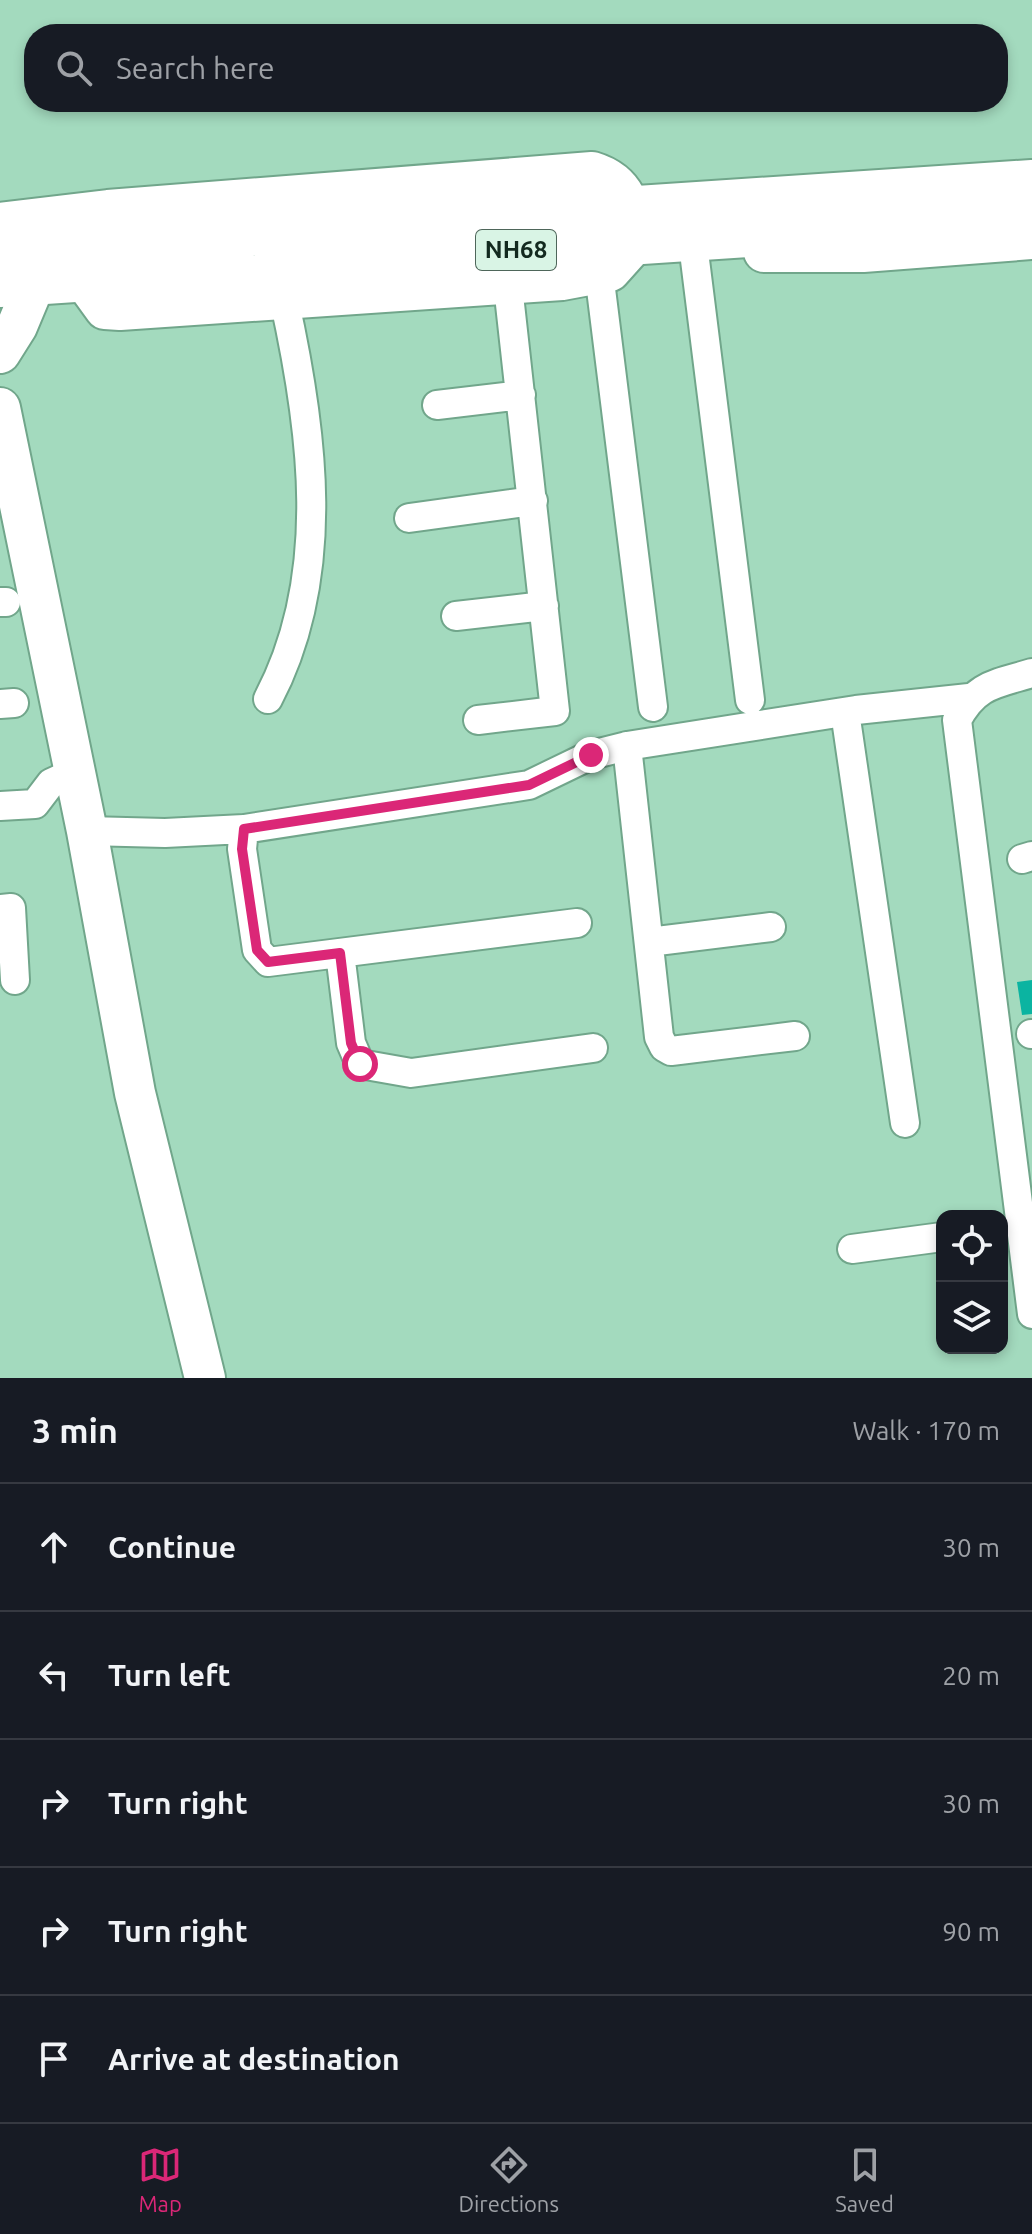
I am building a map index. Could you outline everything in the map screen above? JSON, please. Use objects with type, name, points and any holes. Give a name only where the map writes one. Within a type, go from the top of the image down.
[{"type":"highway","name":"NH68","points":[[18,284],[506,268],[656,236],[1032,182]]},
{"type":"highway","name":"NH68","points":[[0,250],[656,236],[1032,216]]},
{"type":"street","points":[[0,223],[108,210],[592,172],[612,178],[656,236],[750,700]]},
{"type":"street","points":[[84,280],[105,309],[284,299],[506,268],[599,273],[610,271],[656,236],[863,252],[1032,239]]},
{"type":"street","points":[[478,720],[555,711],[506,268]]},
{"type":"street","points":[[599,273],[653,707]]},
{"type":"street","points":[[0,353],[17,326],[18,284]]},
{"type":"street","points":[[268,699],[278,680],[308,584],[311,521],[312,476],[284,299]]},
{"type":"street","points":[[437,405],[521,395]]},
{"type":"street","points":[[0,408],[87,831],[135,1093],[205,1378]]},
{"type":"street","points":[[409,518],[533,501]]},
{"type":"street","points":[[456,616],[544,606]]},
{"type":"street","points":[[87,831],[165,833],[244,829],[529,785],[591,755],[627,746],[845,712],[969,698],[987,687],[1032,673]]},
{"type":"street","points":[[969,698],[957,720],[1022,1162],[1011,1228],[1032,1314]]},
{"type":"street","points":[[845,712],[905,1123]]},
{"type":"street","points":[[627,746],[659,1037],[664,1047],[671,1051],[795,1036]]},
{"type":"street","points":[[0,806],[35,804],[51,783],[75,772]]},
{"type":"street","points":[[244,829],[242,849],[257,950],[268,962],[577,923]]},
{"type":"street","points":[[0,909],[11,908],[15,980]]},
{"type":"street","points":[[649,942],[771,927]]},
{"type":"street","points":[[340,953],[351,1043],[360,1064],[411,1073],[593,1048]]},
{"type":"street","points":[[852,1249],[936,1238]]},
{"type":"building","points":[[1032,980],[1032,1014],[1022,1015],[1017,982]]},
{"type":"route","points":[[360,1064],[351,1043],[340,953],[268,962],[257,950],[242,849],[244,829],[529,785],[591,755]]}]
